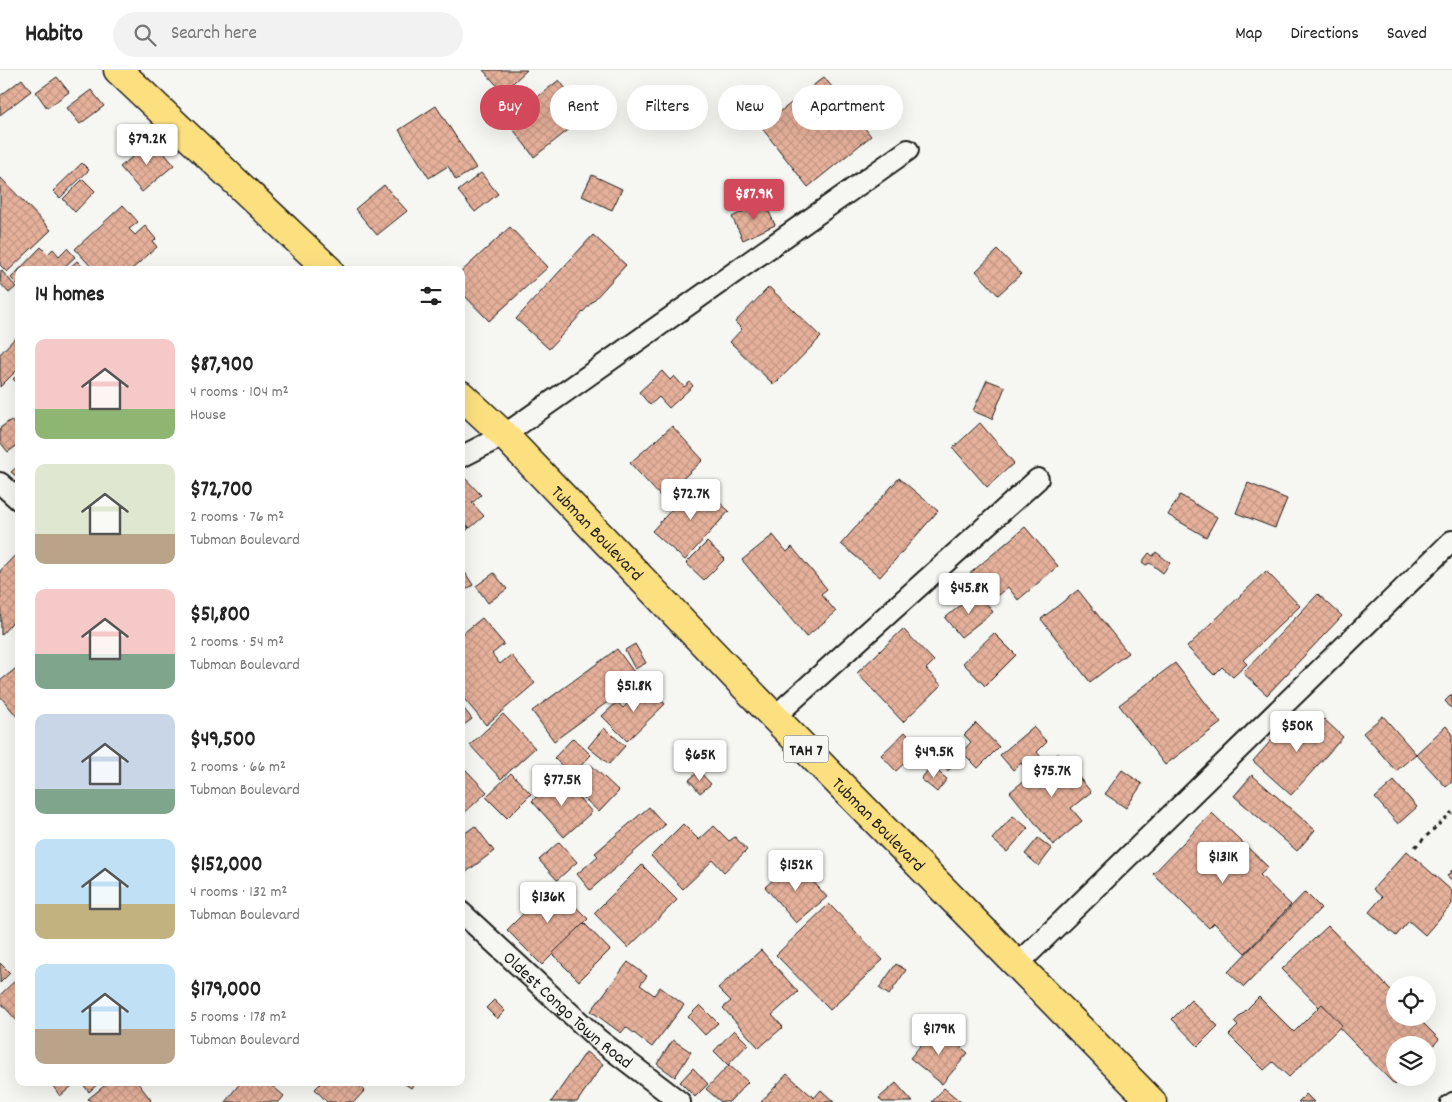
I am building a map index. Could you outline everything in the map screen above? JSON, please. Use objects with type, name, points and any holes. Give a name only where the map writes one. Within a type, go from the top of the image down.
[{"type":"highway","points":[[118,70],[326,266]]},
{"type":"highway","name":"Tubman Boulevard","points":[[465,399],[504,435],[774,717],[1152,1102]]},
{"type":"street","points":[[465,455],[504,435],[908,150]]},
{"type":"street","points":[[774,717],[1038,479]]},
{"type":"street","points":[[0,483],[15,496]]},
{"type":"street","points":[[1018,964],[1452,541]]},
{"type":"street","name":"Oldest Congo Town Road","points":[[465,916],[599,1040],[680,1102]]},
{"type":"lane","points":[[1446,1102],[1452,1098]]},
{"type":"path","points":[[1414,847],[1452,812]]},
{"type":"building","points":[[483,70],[527,70],[511,85],[497,85]]},
{"type":"building","points":[[57,77],[69,92],[47,108],[36,92]]},
{"type":"building","points":[[824,77],[830,85],[814,85]]},
{"type":"building","points":[[22,79],[31,91],[0,115],[0,96]]},
{"type":"building","points":[[559,80],[563,85],[553,85]]},
{"type":"building","points":[[550,87],[550,130],[568,130],[534,157],[514,130],[540,130],[540,95]]},
{"type":"building","points":[[91,90],[104,106],[80,124],[67,108]]},
{"type":"building","points":[[792,102],[792,130],[866,130],[871,136],[808,187],[763,130],[782,130],[782,110]]},
{"type":"building","points":[[436,106],[476,168],[456,180],[448,166],[429,178],[399,130]]},
{"type":"building","points":[[153,140],[174,165],[142,192],[120,167]]},
{"type":"building","points":[[82,163],[89,170],[60,198],[53,191]]},
{"type":"building","points":[[481,173],[498,194],[475,212],[458,191]]},
{"type":"building","points":[[592,175],[622,189],[612,210],[582,196]]},
{"type":"building","points":[[0,177],[51,230],[7,272],[0,265]]},
{"type":"building","points":[[83,179],[95,191],[75,212],[63,199]]},
{"type":"building","points":[[384,185],[407,211],[377,235],[355,209]]},
{"type":"building","points":[[764,201],[775,225],[743,240],[732,217]]},
{"type":"building","points":[[123,205],[138,222],[129,229],[135,235],[145,226],[156,239],[153,242],[157,247],[136,266],[90,266],[75,249]]},
{"type":"building","points":[[510,227],[548,267],[489,321],[465,296],[465,268]]},
{"type":"building","points":[[593,235],[626,265],[549,349],[516,319]]},
{"type":"building","points":[[41,247],[48,254],[53,249],[59,256],[67,248],[75,257],[65,266],[23,266]]},
{"type":"building","points":[[998,250],[1021,274],[998,295],[976,271]]},
{"type":"building","points":[[77,261],[82,266],[71,266]]},
{"type":"building","points":[[1,270],[15,288],[9,293],[0,283]]},
{"type":"building","points":[[15,274],[15,282],[11,278]]},
{"type":"building","points":[[769,287],[821,337],[774,385],[730,342],[742,329],[735,322]]},
{"type":"building","points":[[15,338],[15,372],[0,387],[0,354]]},
{"type":"building","points":[[662,371],[670,380],[674,376],[684,387],[690,382],[693,386],[669,408],[659,397],[650,405],[639,392]]},
{"type":"building","points":[[987,380],[1005,387],[992,419],[973,411]]},
{"type":"building","points":[[11,420],[15,425],[15,447],[8,452],[0,442],[0,428]]},
{"type":"building","points":[[980,423],[1014,463],[987,487],[953,448]]},
{"type":"building","points":[[672,426],[703,460],[662,498],[630,463]]},
{"type":"building","points":[[465,478],[481,495],[472,503],[484,516],[470,528],[465,522]]},
{"type":"building","points":[[899,478],[938,511],[880,577],[841,544]]},
{"type":"building","points":[[697,482],[729,511],[685,560],[652,531]]},
{"type":"building","points":[[1248,483],[1287,499],[1275,528],[1236,513]]},
{"type":"building","points":[[1180,495],[1217,517],[1206,537],[1168,515]]},
{"type":"building","points":[[1025,527],[1058,566],[1018,600],[1008,587],[989,602],[967,576]]},
{"type":"building","points":[[773,535],[787,552],[792,547],[827,589],[821,594],[836,612],[806,637],[742,560]]},
{"type":"building","points":[[707,542],[725,559],[704,580],[686,563]]},
{"type":"building","points":[[1156,552],[1170,563],[1163,573],[1150,563],[1146,565],[1142,562],[1149,553],[1153,556]]},
{"type":"building","points":[[15,555],[15,619],[1,635],[0,571]]},
{"type":"building","points":[[1266,571],[1300,606],[1243,660],[1247,664],[1233,677],[1222,667],[1214,675],[1187,647]]},
{"type":"building","points":[[465,573],[473,585],[465,590]]},
{"type":"building","points":[[494,573],[507,589],[488,603],[476,586]]},
{"type":"building","points":[[1078,590],[1128,653],[1090,682],[1041,619]]},
{"type":"building","points":[[977,592],[993,612],[961,637],[945,618]]},
{"type":"building","points":[[1318,594],[1342,616],[1267,695],[1243,673]]},
{"type":"building","points":[[482,618],[504,644],[492,654],[500,664],[511,655],[535,683],[486,725],[465,700],[465,632]]},
{"type":"building","points":[[903,629],[934,661],[926,669],[941,685],[903,722],[857,673]]},
{"type":"building","points":[[994,633],[1016,655],[985,686],[963,663]]},
{"type":"building","points":[[635,644],[646,663],[635,669],[625,650]]},
{"type":"building","points":[[617,649],[639,679],[554,741],[532,711]]},
{"type":"building","points":[[1175,663],[1221,723],[1165,765],[1119,705]]},
{"type":"building","points":[[15,669],[15,714],[0,696],[0,681]]},
{"type":"building","points":[[646,685],[665,704],[627,741],[602,716],[617,702],[623,708]]},
{"type":"building","points":[[1452,694],[1452,709],[1445,701]]},
{"type":"building","points":[[465,710],[472,719],[465,724]]},
{"type":"building","points":[[503,714],[535,748],[501,779],[470,745]]},
{"type":"building","points":[[1383,716],[1416,754],[1396,771],[1363,733]]},
{"type":"building","points":[[1292,717],[1310,734],[1324,719],[1343,737],[1291,795],[1253,761]]},
{"type":"building","points":[[976,723],[999,747],[978,768],[962,752],[971,742],[964,735]]},
{"type":"building","points":[[1446,726],[1452,733],[1452,782],[1446,787],[1416,754]]},
{"type":"building","points":[[1033,727],[1047,742],[1037,752],[1043,760],[1028,772],[1021,763],[1013,770],[1000,755]]},
{"type":"building","points":[[604,728],[625,746],[609,764],[588,747]]},
{"type":"building","points":[[905,732],[920,748],[896,771],[881,755]]},
{"type":"building","points":[[573,738],[591,755],[572,775],[554,758]]},
{"type":"building","points":[[946,747],[957,764],[947,771],[935,754]]},
{"type":"building","points":[[1059,753],[1091,792],[1071,808],[1082,821],[1053,845],[1010,792]]},
{"type":"building","points":[[591,765],[619,791],[599,812],[571,786]]},
{"type":"building","points":[[931,766],[947,779],[937,792],[921,779]]},
{"type":"building","points":[[465,769],[487,792],[465,812]]},
{"type":"building","points":[[1122,770],[1142,784],[1126,808],[1105,794]]},
{"type":"building","points":[[699,771],[711,784],[700,793],[689,780]]},
{"type":"building","points":[[511,773],[531,794],[507,818],[486,797]]},
{"type":"building","points":[[1252,775],[1315,830],[1297,851],[1234,796]]},
{"type":"building","points":[[559,776],[592,812],[564,837],[532,801]]},
{"type":"building","points":[[1394,781],[1417,807],[1398,824],[1375,798]]},
{"type":"building","points":[[649,807],[665,825],[590,890],[577,874],[598,856],[595,853]]},
{"type":"building","points":[[1212,813],[1268,867],[1260,875],[1291,905],[1245,953],[1214,923],[1209,928],[1153,874]]},
{"type":"building","points":[[1013,816],[1028,828],[1007,852],[992,839]]},
{"type":"building","points":[[683,824],[699,840],[714,826],[729,841],[735,837],[747,850],[724,872],[713,860],[683,889],[651,856]]},
{"type":"building","points":[[475,826],[494,851],[465,873],[465,833]]},
{"type":"building","points":[[1038,838],[1052,849],[1039,866],[1025,854]]},
{"type":"building","points":[[559,842],[577,862],[557,880],[539,860]]},
{"type":"building","points":[[1407,851],[1452,891],[1452,904],[1425,935],[1409,921],[1396,936],[1369,912],[1382,897],[1373,889]]},
{"type":"building","points":[[795,861],[827,897],[796,923],[765,887]]},
{"type":"building","points":[[642,865],[677,900],[628,948],[594,913]]},
{"type":"building","points":[[1452,870],[1452,880],[1447,876]]},
{"type":"building","points":[[553,884],[588,919],[542,965],[507,930]]},
{"type":"building","points":[[1305,892],[1321,908],[1244,987],[1228,972]]},
{"type":"building","points":[[829,904],[883,960],[830,1010],[776,955]]},
{"type":"building","points":[[584,923],[610,950],[579,981],[552,954]]},
{"type":"building","points":[[1328,926],[1386,985],[1386,1026],[1426,1026],[1436,1036],[1386,1036],[1386,1076],[1282,969]]},
{"type":"building","points":[[761,950],[798,992],[772,1015],[783,1027],[759,1048],[723,1008],[731,1001],[718,988]]},
{"type":"building","points":[[628,962],[647,976],[640,985],[654,995],[660,987],[684,1005],[652,1047],[626,1027],[621,1033],[591,1011]]},
{"type":"building","points":[[0,963],[10,973],[0,983]]},
{"type":"building","points":[[896,964],[906,970],[889,995],[879,988]]},
{"type":"building","points":[[15,981],[15,1019],[0,1002],[0,995]]},
{"type":"building","points":[[1259,997],[1294,1032],[1322,1004],[1342,1025],[1289,1077],[1273,1062],[1264,1070],[1229,1035],[1238,1026],[1234,1022]]},
{"type":"building","points":[[494,1000],[505,1011],[497,1019],[486,1008]]},
{"type":"building","points":[[1191,1000],[1218,1026],[1198,1046],[1172,1019]]},
{"type":"building","points":[[700,1005],[718,1023],[705,1035],[688,1017]]},
{"type":"building","points":[[936,1027],[968,1053],[942,1084],[910,1058]]},
{"type":"building","points":[[734,1030],[748,1044],[728,1065],[714,1051]]},
{"type":"building","points":[[673,1040],[691,1052],[675,1077],[657,1064]]},
{"type":"building","points":[[586,1052],[603,1064],[577,1102],[551,1102]]},
{"type":"building","points":[[729,1065],[748,1082],[729,1102],[721,1102],[706,1089]]},
{"type":"building","points":[[693,1068],[708,1084],[695,1097],[680,1082]]},
{"type":"building","points":[[787,1074],[814,1098],[821,1090],[834,1102],[761,1102]]},
{"type":"building","points":[[896,1083],[913,1102],[882,1102],[879,1098]]},
{"type":"building","points":[[53,1086],[72,1086],[60,1096]]},
{"type":"building","points":[[84,1086],[96,1086],[89,1092]]},
{"type":"building","points":[[104,1086],[140,1086],[151,1100],[149,1102],[91,1102],[88,1099]]},
{"type":"building","points":[[238,1086],[273,1086],[284,1096],[279,1102],[225,1102]]},
{"type":"building","points":[[318,1086],[360,1086],[364,1091],[354,1102],[327,1102],[315,1089]]},
{"type":"building","points":[[944,1088],[961,1102],[932,1102]]},
{"type":"building","points":[[1306,1094],[1314,1102],[1298,1102]]}]
